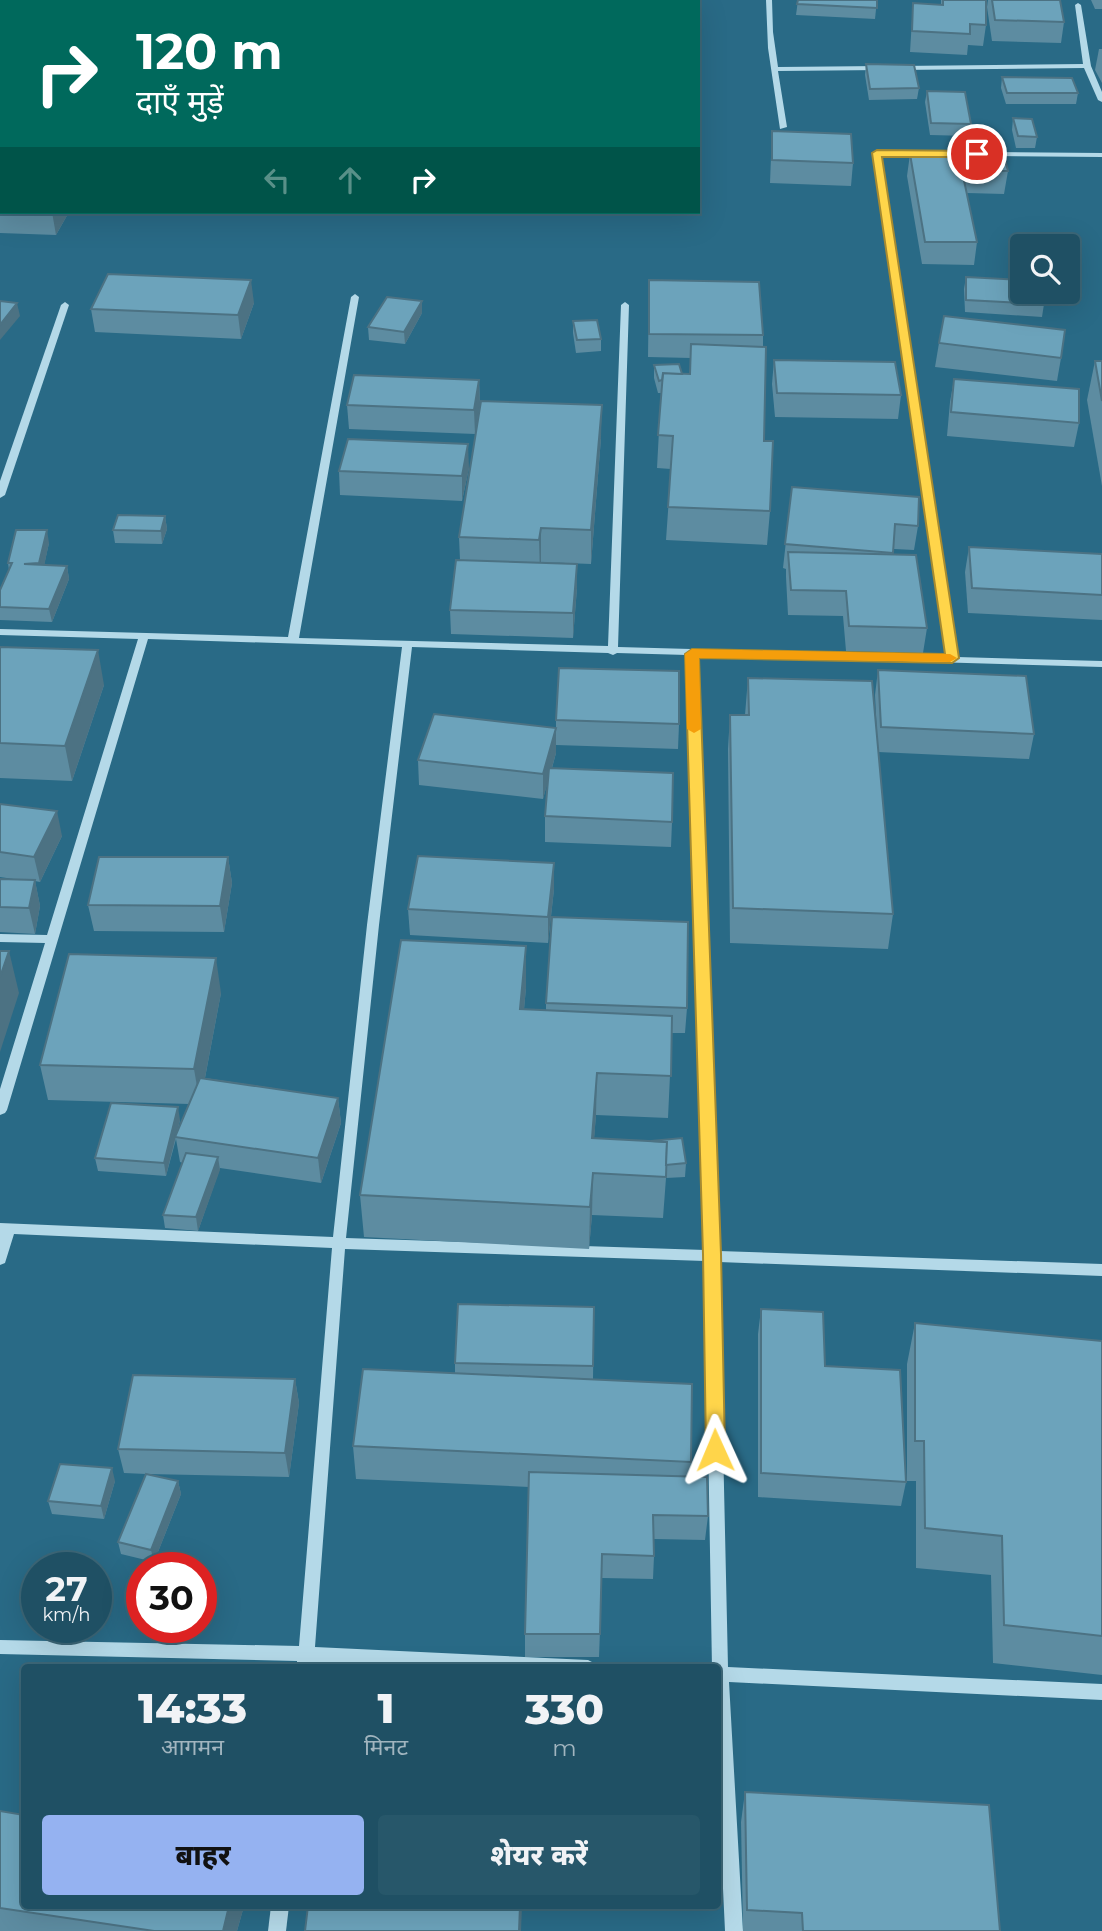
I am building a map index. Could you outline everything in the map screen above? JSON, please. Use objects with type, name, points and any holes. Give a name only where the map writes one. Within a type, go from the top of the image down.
[{"type":"street","points":[[769,0],[768,26],[783,127]]},
{"type":"street","points":[[1078,5],[1087,66],[1102,100]]},
{"type":"street","points":[[776,69],[1087,66]]},
{"type":"street","points":[[952,658],[877,153],[1102,155]]},
{"type":"street","points":[[293,641],[355,297]]},
{"type":"street","points":[[0,495],[65,305]]},
{"type":"street","points":[[613,652],[625,305]]},
{"type":"street","points":[[0,632],[613,652],[952,658],[1102,664]]},
{"type":"street","points":[[0,1110],[144,637]]},
{"type":"street","points":[[306,1661],[339,1243],[373,925],[407,645]]},
{"type":"street","points":[[692,654],[712,1254],[719,1664]]},
{"type":"street","points":[[0,938],[52,939]]},
{"type":"street","points":[[0,1259],[5,1228],[502,1250],[712,1254],[1102,1270]]},
{"type":"street","points":[[0,1647],[427,1664]]},
{"type":"street","points":[[721,1674],[1102,1692]]},
{"type":"street","points":[[721,1708],[734,1931]]},
{"type":"street","points":[[277,1931],[279,1909]]},
{"type":"building","points":[[798,0],[877,0],[877,8],[797,4]]},
{"type":"building","points":[[943,0],[986,0],[986,25],[970,24],[970,34],[912,31],[913,3],[943,5]]},
{"type":"building","points":[[992,0],[1060,0],[1064,22],[995,20]]},
{"type":"building","points":[[866,64],[914,65],[919,88],[870,89]]},
{"type":"building","points":[[1002,77],[1072,78],[1078,93],[1007,93]]},
{"type":"building","points":[[927,91],[965,92],[971,124],[931,123]]},
{"type":"building","points":[[1013,118],[1032,119],[1037,137],[1018,136]]},
{"type":"building","points":[[772,131],[851,134],[853,163],[772,160]]},
{"type":"building","points":[[910,154],[1004,156],[1008,171],[962,171],[977,242],[925,242]]},
{"type":"building","points":[[108,274],[251,280],[238,315],[91,309]]},
{"type":"building","points":[[966,277],[1010,279],[1010,302],[966,300]]},
{"type":"building","points":[[649,280],[759,282],[763,335],[649,334]]},
{"type":"building","points":[[387,297],[422,301],[404,332],[368,327]]},
{"type":"building","points":[[0,301],[17,303],[0,325]]},
{"type":"building","points":[[944,316],[1065,330],[1061,358],[939,343]]},
{"type":"building","points":[[597,320],[601,339],[577,340],[573,321]]},
{"type":"building","points":[[691,344],[766,347],[764,441],[773,441],[770,511],[668,507],[673,436],[658,435],[663,373],[690,374]]},
{"type":"building","points":[[774,360],[895,362],[901,395],[777,393]]},
{"type":"building","points":[[1095,361],[1102,361],[1102,401]]},
{"type":"building","points":[[679,364],[682,374],[663,373],[662,380],[659,381],[654,365]]},
{"type":"building","points":[[354,375],[479,380],[474,410],[347,405]]},
{"type":"building","points":[[954,379],[1079,389],[1079,423],[951,412]]},
{"type":"building","points":[[481,401],[602,405],[591,530],[541,528],[539,540],[459,537]]},
{"type":"building","points":[[348,439],[468,444],[462,476],[339,471]]},
{"type":"building","points":[[792,487],[919,497],[918,526],[895,524],[893,553],[785,544]]},
{"type":"building","points":[[118,515],[165,516],[161,531],[113,530]]},
{"type":"building","points":[[16,530],[47,530],[39,563],[24,564],[67,566],[49,609],[0,607],[0,590],[12,563],[8,563]]},
{"type":"building","points":[[969,547],[1102,554],[1102,595],[972,588]]},
{"type":"building","points":[[788,552],[916,555],[927,628],[849,626],[846,591],[791,590]]},
{"type":"building","points":[[456,560],[577,564],[573,613],[450,610]]},
{"type":"building","points":[[0,647],[98,650],[65,746],[0,743]]},
{"type":"building","points":[[559,668],[679,671],[679,724],[556,720]]},
{"type":"building","points":[[878,670],[1026,676],[1034,734],[881,727]]},
{"type":"building","points":[[748,678],[872,681],[893,914],[733,908],[730,715],[749,715]]},
{"type":"building","points":[[434,714],[556,728],[543,774],[418,760]]},
{"type":"building","points":[[549,768],[673,773],[672,822],[545,816]]},
{"type":"building","points":[[0,804],[57,811],[34,857],[0,852]]},
{"type":"building","points":[[418,856],[554,863],[548,917],[408,909]]},
{"type":"building","points":[[99,857],[228,857],[220,906],[88,905]]},
{"type":"building","points":[[0,879],[35,880],[29,908],[0,907]]},
{"type":"building","points":[[552,917],[688,922],[687,1008],[546,1003]]},
{"type":"building","points":[[401,940],[526,946],[520,1009],[672,1016],[671,1076],[597,1073],[592,1138],[667,1142],[666,1177],[593,1173],[590,1207],[360,1195]]},
{"type":"building","points":[[0,951],[9,951],[0,977]]},
{"type":"building","points":[[69,954],[216,958],[194,1069],[40,1065]]},
{"type":"building","points":[[200,1078],[338,1098],[318,1158],[175,1137]]},
{"type":"building","points":[[111,1103],[178,1107],[164,1163],[95,1158]]},
{"type":"building","points":[[682,1138],[686,1163],[666,1165],[667,1142],[651,1141]]},
{"type":"building","points":[[186,1153],[218,1157],[196,1217],[163,1215]]},
{"type":"building","points":[[458,1304],[594,1307],[593,1366],[455,1363]]},
{"type":"building","points":[[761,1309],[823,1312],[825,1366],[900,1370],[906,1482],[761,1473]]},
{"type":"building","points":[[915,1323],[1102,1341],[1102,1636],[1004,1625],[1002,1536],[925,1528],[924,1441],[915,1441]]},
{"type":"building","points":[[363,1369],[692,1384],[691,1462],[353,1446]]},
{"type":"building","points":[[133,1375],[295,1379],[285,1453],[118,1449]]},
{"type":"building","points":[[60,1464],[112,1468],[101,1506],[48,1501]]},
{"type":"building","points":[[529,1472],[707,1477],[708,1516],[653,1515],[654,1556],[602,1554],[600,1634],[525,1634]]},
{"type":"building","points":[[146,1474],[178,1481],[151,1550],[118,1542]]},
{"type":"building","points":[[745,1792],[989,1805],[1000,1931],[803,1931],[802,1913],[747,1910]]},
{"type":"building","points":[[0,1811],[21,1814],[21,1909],[228,1909],[223,1931],[154,1931],[0,1908]]},
{"type":"building","points":[[308,1909],[520,1909],[519,1931],[305,1931]]},
{"type":"slow traffic","points":[[694,729],[692,654],[950,658]]},
{"type":"route","points":[[715,1450],[712,1254],[692,654],[952,658],[877,153],[977,154]]}]
